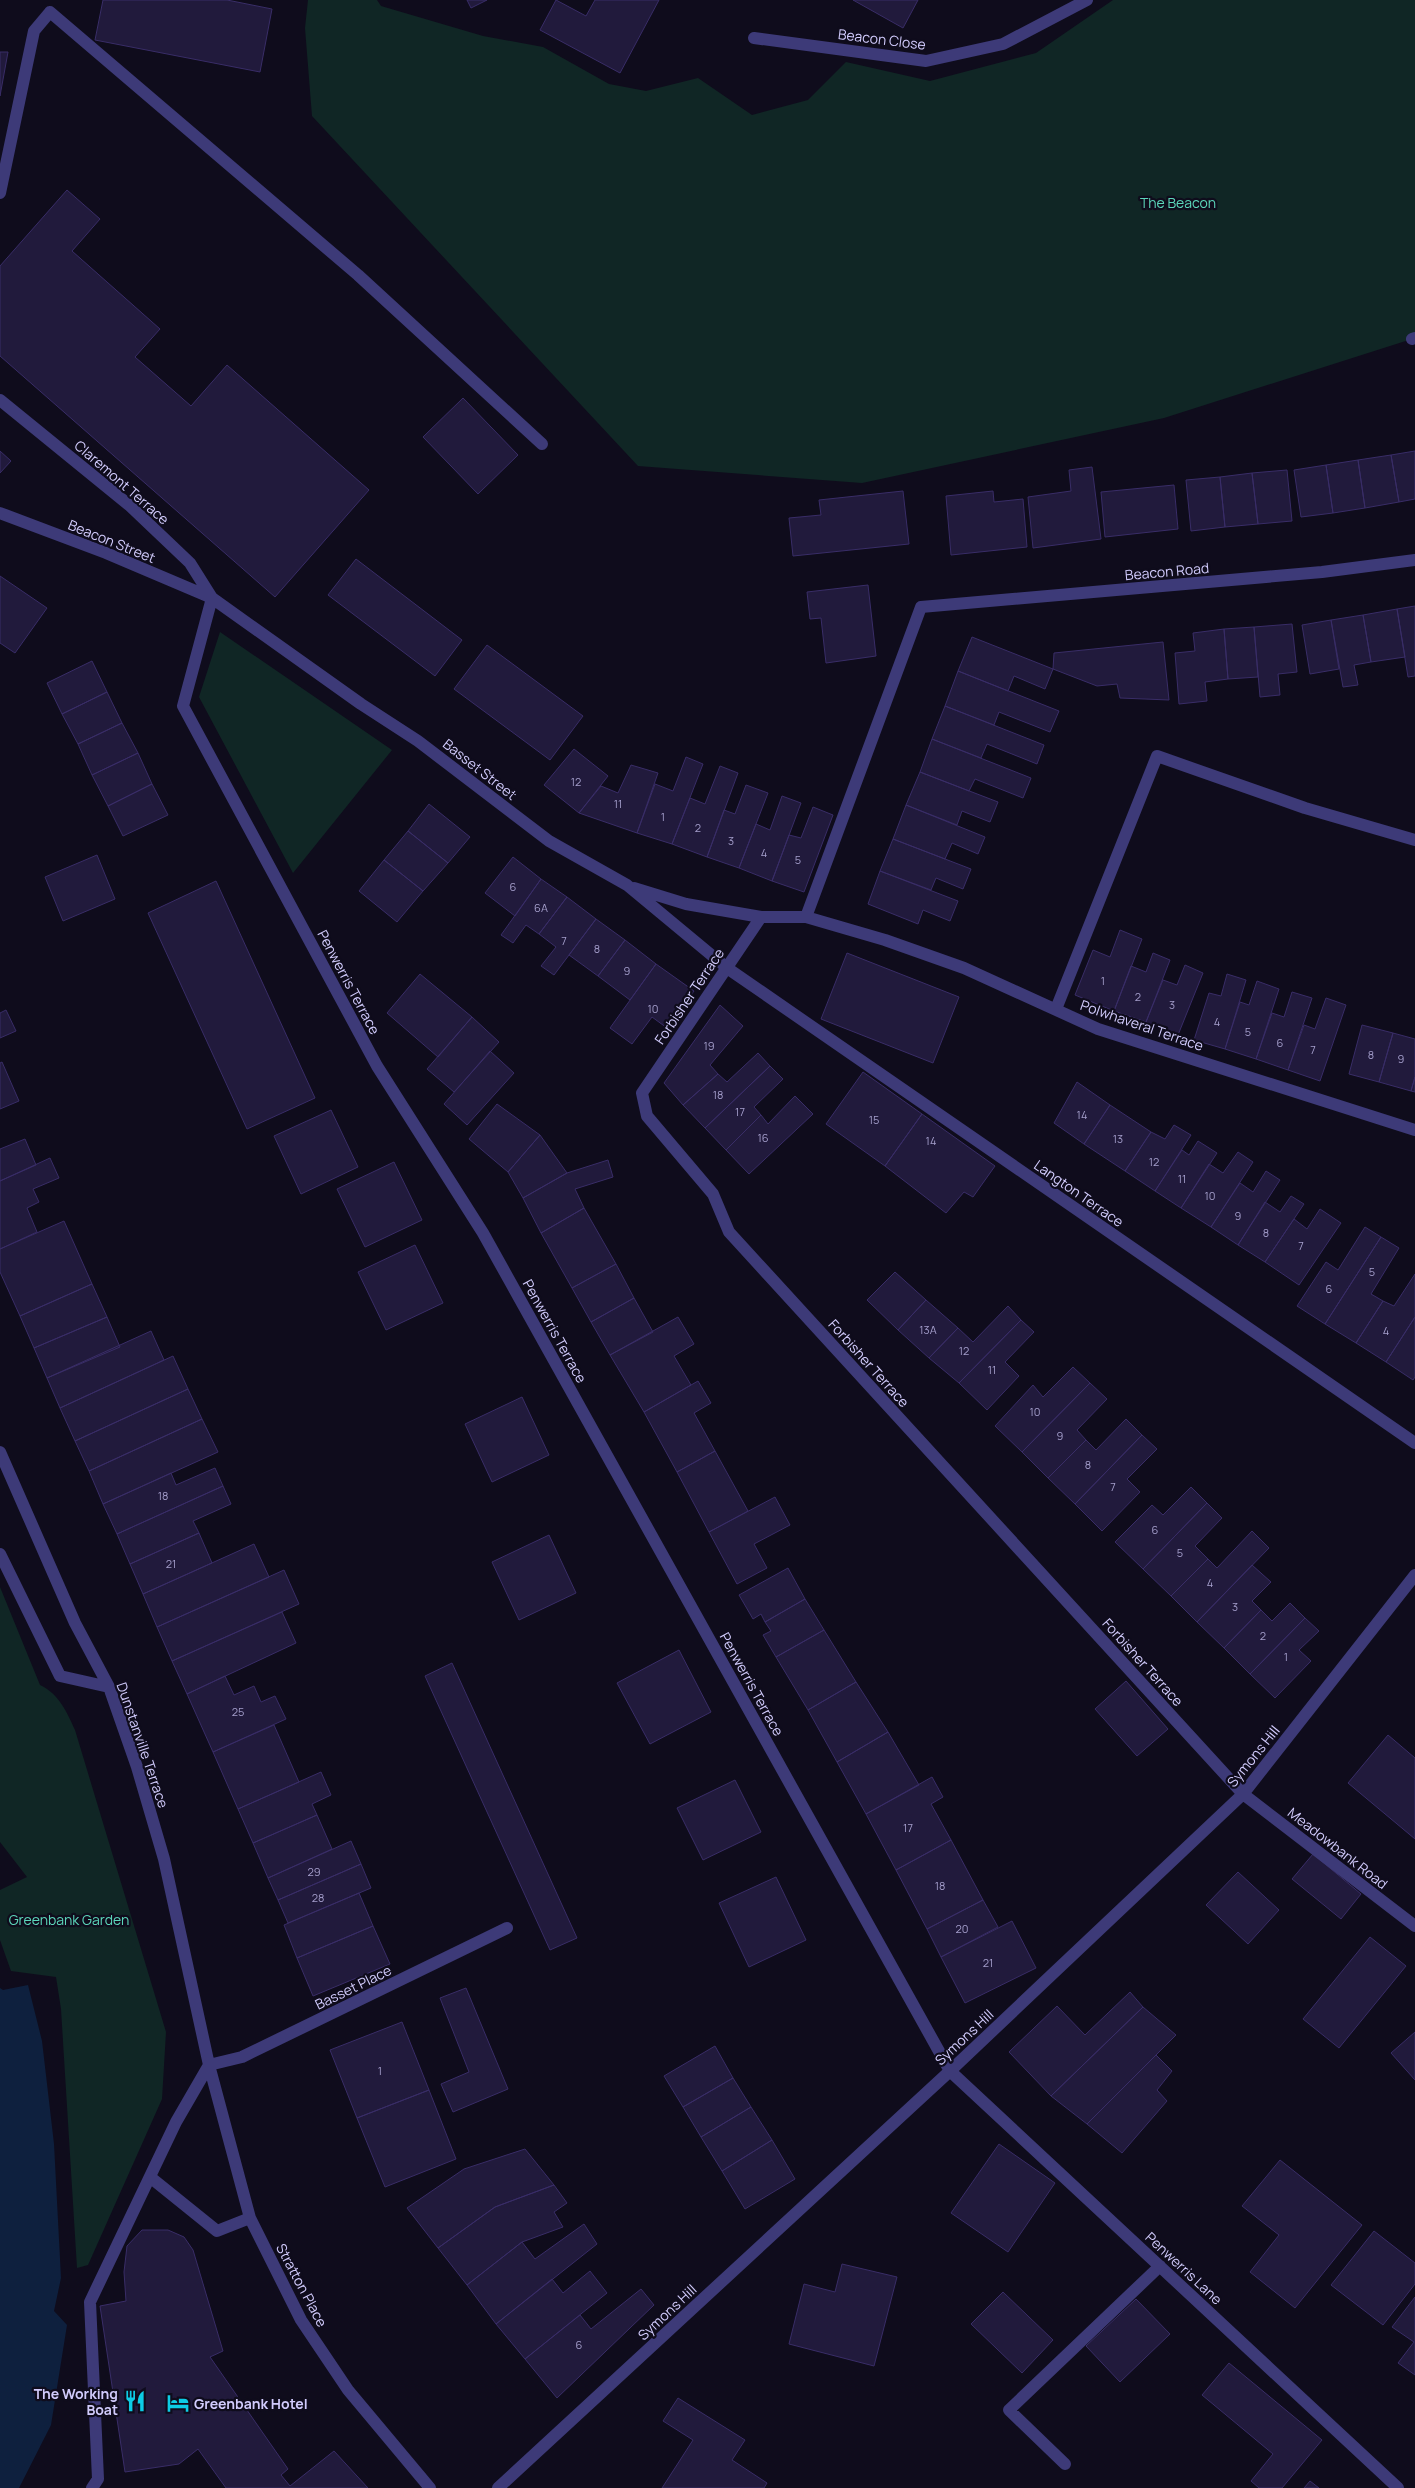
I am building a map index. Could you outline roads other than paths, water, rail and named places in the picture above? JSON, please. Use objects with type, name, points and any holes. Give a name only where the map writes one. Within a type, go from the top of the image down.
[{"type":"street","name":"Beacon Close","points":[[754,38],[926,61],[1003,44],[1086,1]]},
{"type":"street","points":[[0,193],[34,31],[49,6],[358,275],[542,444]]},
{"type":"street","name":"Claremont Terrace","points":[[0,400],[129,505],[190,563],[212,598]]},
{"type":"street","name":"Beacon Street","points":[[0,513],[106,553],[212,598]]},
{"type":"street","name":"Beacon Road","points":[[806,917],[921,607],[1322,572],[1415,560]]},
{"type":"street","name":"Basset Street","points":[[212,598],[362,704],[418,740],[549,841],[627,886],[726,968]]},
{"type":"street","name":"Penwerris Terrace","points":[[212,598],[183,706],[377,1066],[483,1233],[950,2071]]},
{"type":"street","points":[[1056,1010],[1157,756],[1306,808],[1415,840]]},
{"type":"street","name":"Polwhaveral Terrace","points":[[627,886],[686,904],[761,917],[806,917],[885,940],[964,968],[1098,1029],[1415,1130]]},
{"type":"street","name":"Forbisher Terrace","points":[[761,917],[642,1093],[648,1116],[714,1194],[729,1232],[1243,1794]]},
{"type":"street","name":"Langton Terrace","points":[[726,968],[1415,1443]]},
{"type":"street","name":"Dunstanville Terrace","points":[[0,1452],[75,1623],[109,1687],[137,1767],[164,1859],[209,2065]]},
{"type":"street","points":[[0,1554],[60,1676],[109,1687]]},
{"type":"street","name":"Symons Hill","points":[[498,2488],[950,2071],[1243,1794],[1415,1575]]},
{"type":"street","name":"Meadowbank Road","points":[[1243,1794],[1415,1926]]},
{"type":"street","name":"Basset Place","points":[[209,2065],[242,2057],[507,1928]]},
{"type":"street","points":[[92,2488],[98,2479],[90,2302],[176,2122],[209,2065]]},
{"type":"street","name":"Stratton Place","points":[[209,2065],[250,2218],[301,2320],[348,2390],[430,2488]]},
{"type":"street","name":"Penwerris Lane","points":[[950,2071],[1398,2488]]},
{"type":"street","points":[[150,2177],[217,2231],[250,2218]]},
{"type":"street","points":[[1065,2464],[1009,2410],[1160,2266]]},
{"type":"water","points":[[28,1985],[42,2041],[54,2144],[61,2278],[54,2311],[67,2325],[51,2425],[19,2488],[0,2488],[0,1988],[3,1990]]},
{"type":"place","name":"The Working Boat","points":[[135,2401]]},
{"type":"place","name":"Greenbank Hotel","points":[[178,2403]]},
{"type":"park label","name":"The Beacon","points":[[1178,202]]},
{"type":"park label","name":"Greenbank Garden","points":[[69,1919]]}]
